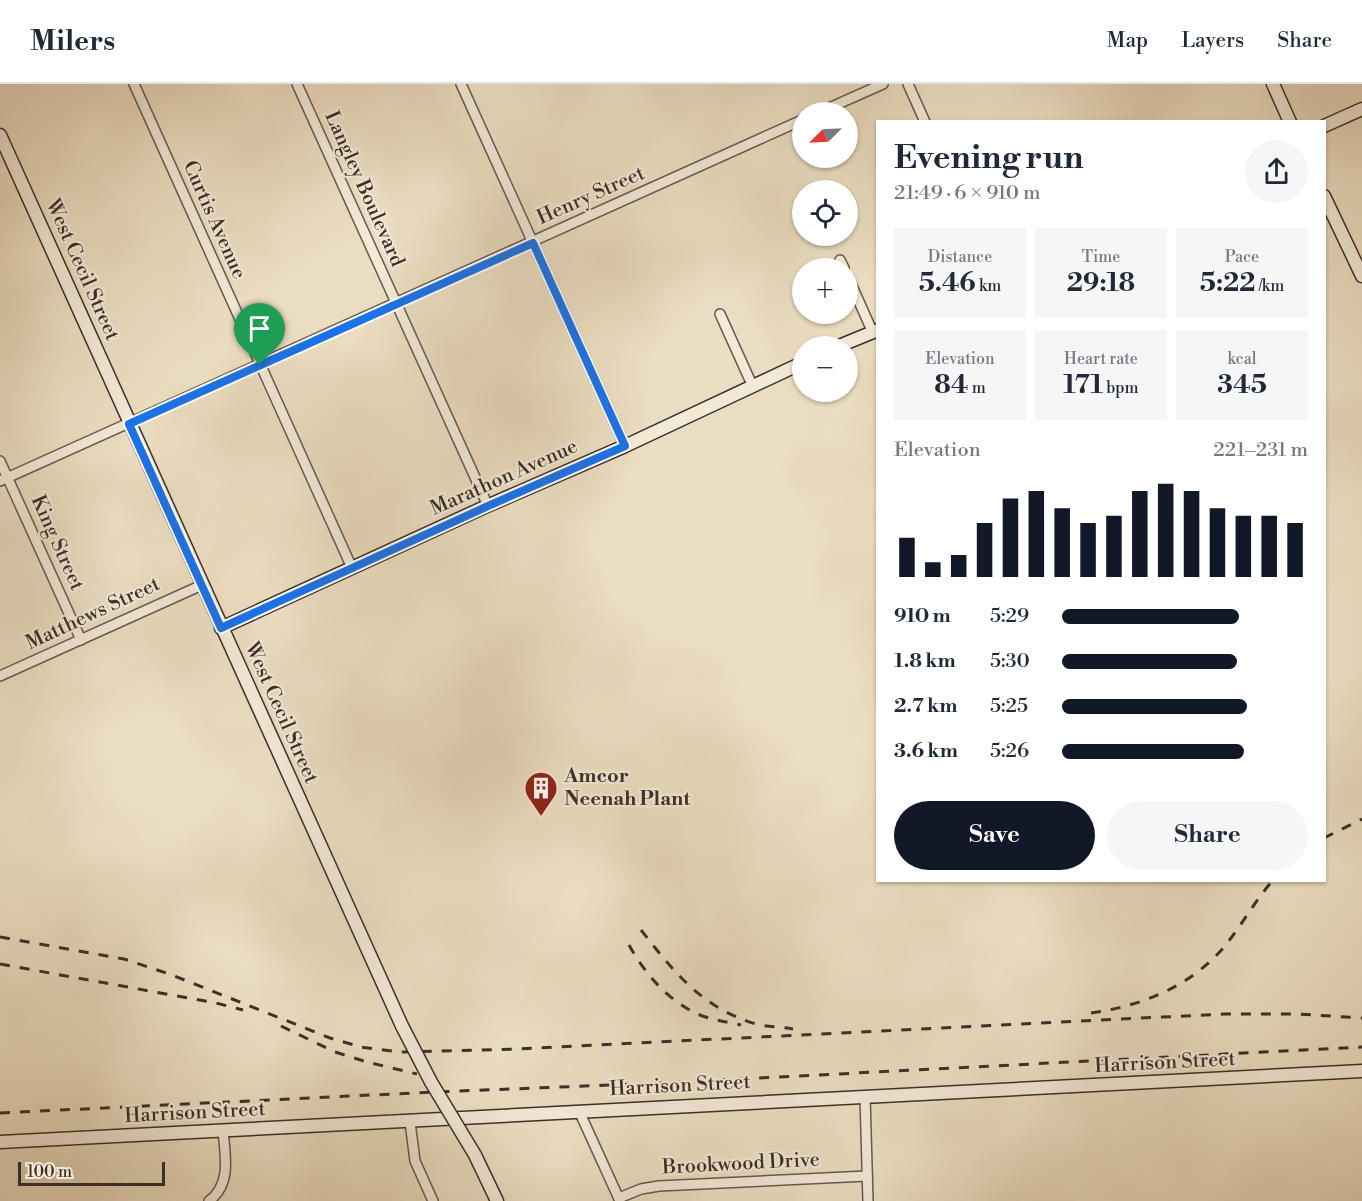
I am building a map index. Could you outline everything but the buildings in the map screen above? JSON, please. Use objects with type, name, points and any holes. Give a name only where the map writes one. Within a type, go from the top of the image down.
[{"type":"main road","points":[[1272,84],[1289,120]]},
{"type":"main road","points":[[1326,125],[1362,109]]},
{"type":"main road","name":"West Cecil Street","points":[[0,135],[402,1026],[431,1082],[475,1155],[497,1201]]},
{"type":"main road","points":[[1326,200],[1362,276]]},
{"type":"main road","points":[[858,339],[875,332]]},
{"type":"main road","name":"Marathon Avenue","points":[[221,628],[625,446],[792,368]]},
{"type":"main road","name":"Harrison Street","points":[[0,1142],[410,1122],[579,1110],[1047,1089],[1362,1071]]},
{"type":"street","name":"Curtis Avenue","points":[[134,84],[352,568]]},
{"type":"street","name":"Langley Boulevard","points":[[297,84],[488,506]]},
{"type":"street","points":[[461,84],[625,446]]},
{"type":"street","points":[[842,102],[883,84]]},
{"type":"street","points":[[908,84],[924,120]]},
{"type":"street","name":"Henry Street","points":[[4,480],[792,125]]},
{"type":"street","points":[[858,297],[875,332]]},
{"type":"street","points":[[720,314],[753,387]]},
{"type":"street","name":"King Street","points":[[0,461],[4,480],[81,639]]},
{"type":"street","name":"Matthews Street","points":[[0,676],[202,585]]},
{"type":"street","points":[[865,1096],[868,1201]]},
{"type":"street","points":[[579,1110],[619,1200]]},
{"type":"street","points":[[410,1122],[415,1161],[434,1201]]},
{"type":"street","points":[[209,1201],[219,1192],[225,1178],[224,1131]]},
{"type":"street","name":"Brookwood Drive","points":[[619,1200],[641,1189],[659,1186],[867,1176]]},
{"type":"railway","points":[[1326,837],[1362,819]]},
{"type":"railway","points":[[1091,1013],[1146,1000],[1180,984],[1196,973],[1224,947],[1271,882]]},
{"type":"railway","points":[[641,930],[691,987],[720,1008],[756,1024],[793,1029]]},
{"type":"railway","points":[[0,937],[124,959],[172,975],[330,1038],[361,1047],[400,1052],[517,1049],[1224,1014],[1297,1014],[1362,1018]]},
{"type":"railway","points":[[629,945],[650,976],[678,1003],[700,1015],[741,1025]]},
{"type":"railway","points":[[0,964],[216,1003],[243,1010]]},
{"type":"railway","points":[[281,1026],[335,1052],[417,1074]]},
{"type":"railway","points":[[0,1113],[662,1083],[1362,1047]]},
{"type":"place","name":"Amcor Neenah Plant","points":[[541,817]]},
{"type":"route","points":[[533,243],[625,446],[556,475],[221,628],[129,424],[260,365],[533,243]]}]
